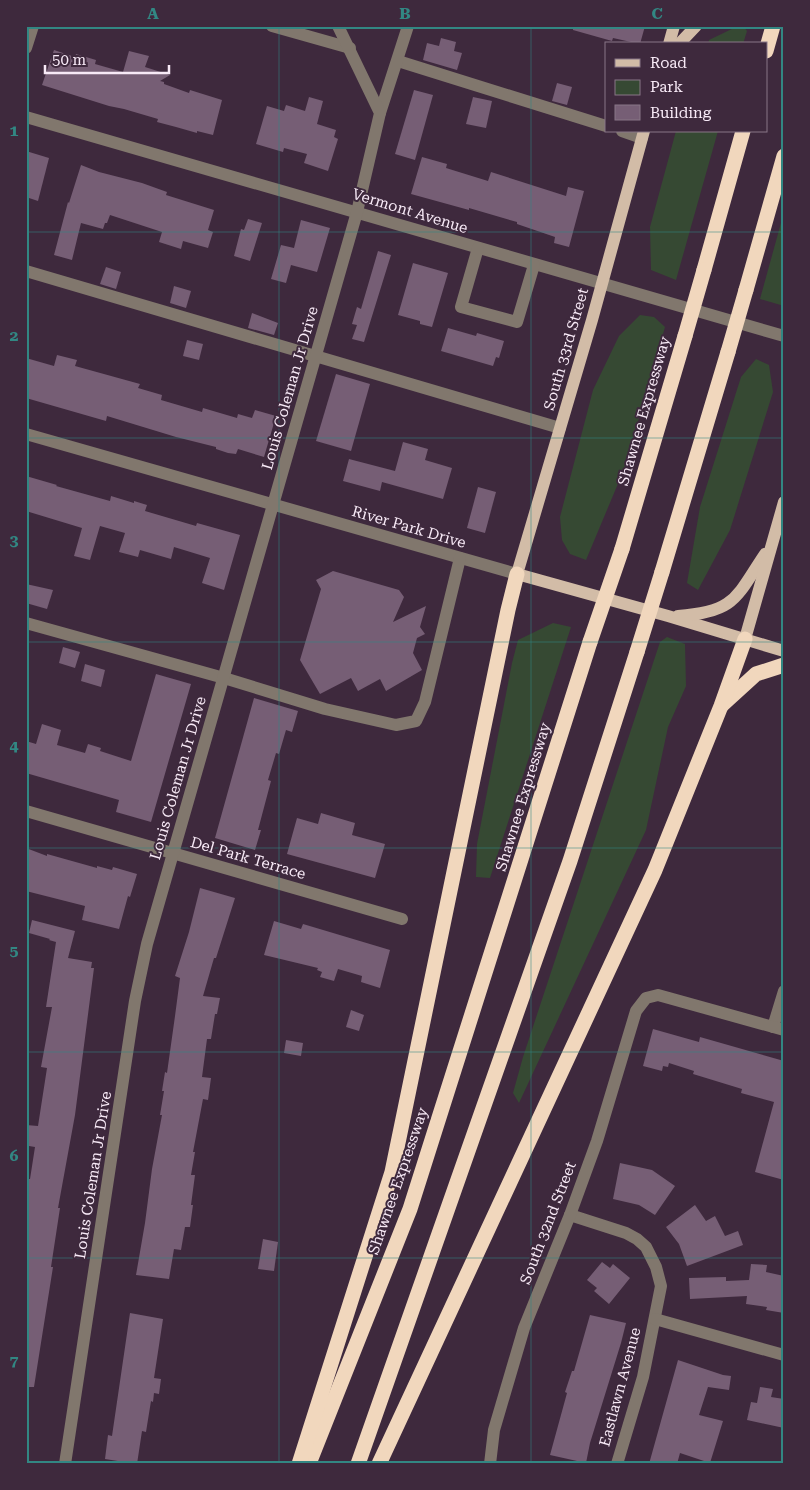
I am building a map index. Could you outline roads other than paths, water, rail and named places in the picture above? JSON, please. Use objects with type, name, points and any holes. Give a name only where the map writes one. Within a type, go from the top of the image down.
[{"type":"highway","points":[[768,43],[773,26]]},
{"type":"highway","name":"Shawnee Expressway","points":[[309,1464],[410,1209],[590,642],[622,549],[743,132]]},
{"type":"highway","points":[[358,1464],[570,862],[662,572],[784,156]]},
{"type":"highway","points":[[299,1464],[392,1172],[517,574]]},
{"type":"highway","points":[[379,1464],[655,870],[721,706],[745,639]]},
{"type":"highway","points":[[721,706],[756,674],[784,665]]},
{"type":"main road","points":[[670,42],[674,26]]},
{"type":"main road","points":[[680,42],[696,26]]},
{"type":"main road","name":"South 33rd Street","points":[[517,574],[643,134]]},
{"type":"main road","points":[[745,639],[784,502]]},
{"type":"main road","points":[[668,616],[711,612],[731,603],[772,544]]},
{"type":"main road","name":"River Park Drive","points":[[517,574],[784,651]]},
{"type":"street","points":[[26,48],[32,26]]},
{"type":"street","points":[[272,26],[350,48]]},
{"type":"street","points":[[338,26],[380,113]]},
{"type":"street","name":"Louis Coleman Jr Drive","points":[[65,1464],[136,1002],[147,944],[357,212],[380,113],[408,26]]},
{"type":"street","points":[[398,61],[605,126]]},
{"type":"street","name":"Vermont Avenue","points":[[26,117],[784,336]]},
{"type":"street","points":[[629,132],[643,134]]},
{"type":"street","points":[[478,248],[461,307],[517,322],[534,265]]},
{"type":"street","points":[[26,271],[560,428]]},
{"type":"street","name":"River Park Drive","points":[[26,434],[517,574]]},
{"type":"street","points":[[26,622],[334,711],[396,725],[416,721],[425,702],[460,558]]},
{"type":"street","name":"Del Park Terrace","points":[[26,811],[402,919]]},
{"type":"street","points":[[778,1028],[784,990]]},
{"type":"street","name":"South 32nd Street","points":[[490,1464],[494,1430],[524,1328],[570,1215],[597,1142],[636,1011],[646,998],[658,994],[778,1028]]},
{"type":"street","name":"Eastlawn Avenue","points":[[570,1215],[626,1232],[646,1247],[656,1267],[661,1286],[643,1377],[617,1464]]},
{"type":"street","points":[[656,1319],[784,1356]]}]
